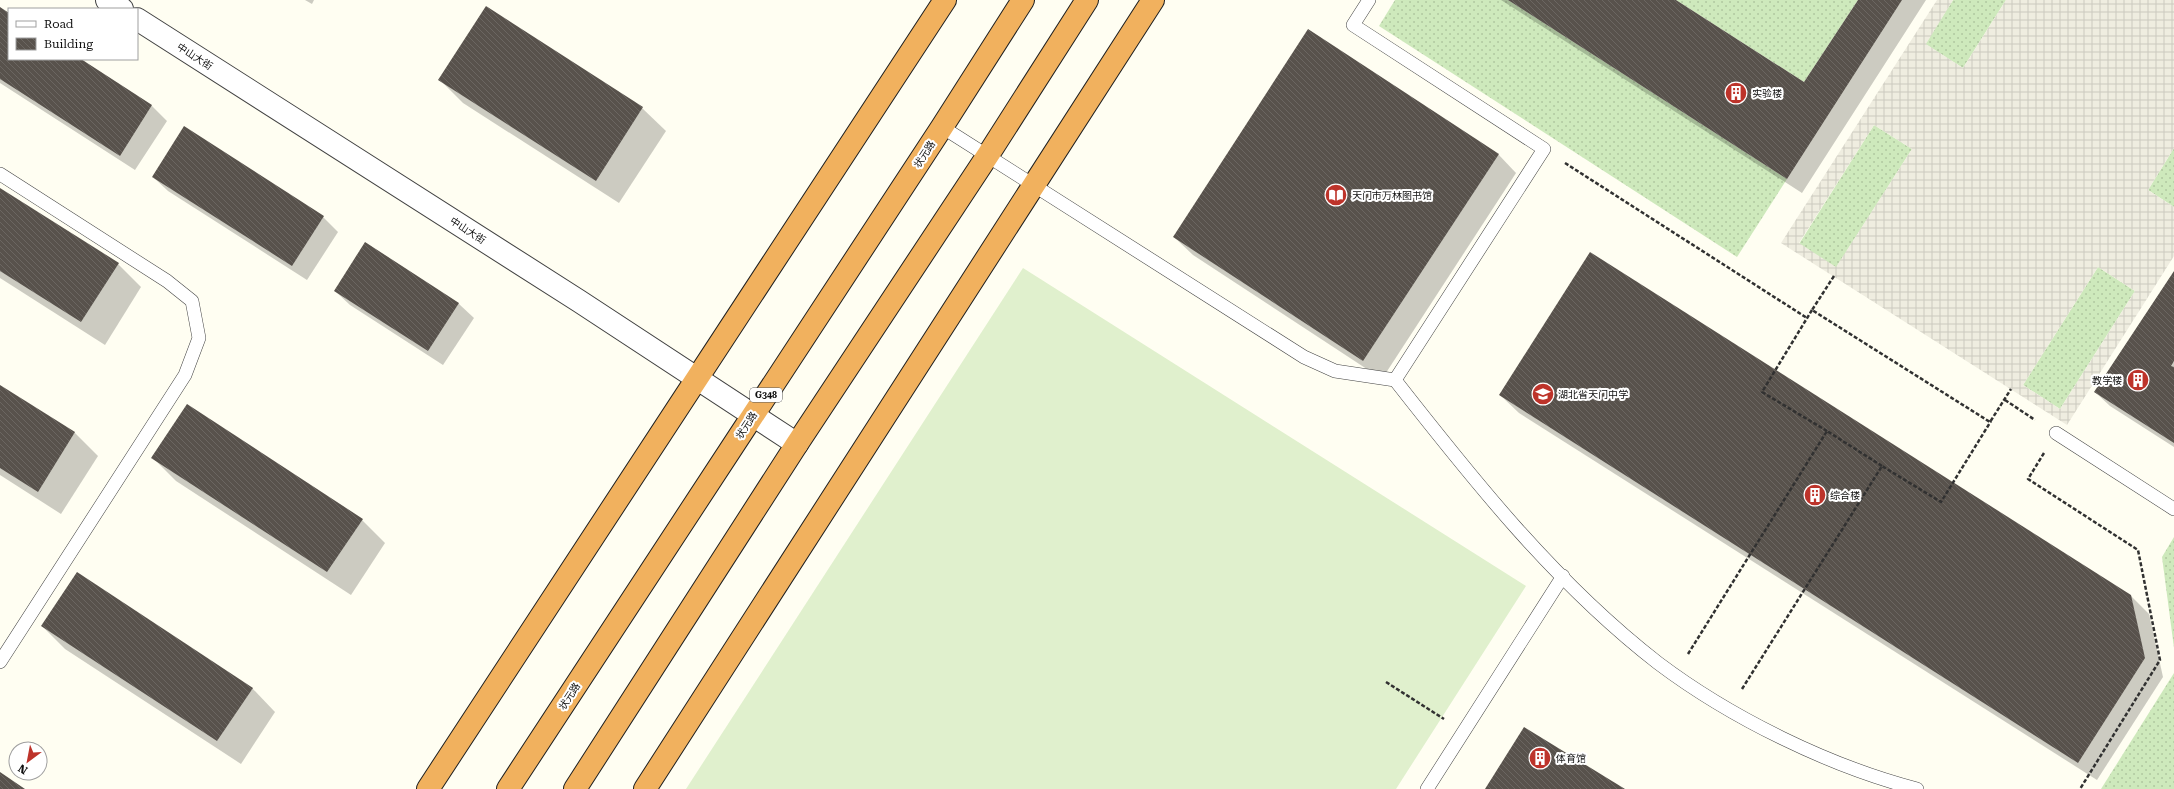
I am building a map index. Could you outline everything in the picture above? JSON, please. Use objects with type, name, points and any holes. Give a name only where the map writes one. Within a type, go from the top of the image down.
[{"type":"highway","points":[[428,789],[945,0]]},
{"type":"highway","name":"状元路","points":[[508,789],[942,127],[1023,0]]},
{"type":"highway","points":[[576,789],[797,444],[988,155],[1087,0]]},
{"type":"highway","points":[[645,789],[1153,0]]},
{"type":"street","points":[[107,0],[120,8]]},
{"type":"street","name":"中山大街","points":[[138,20],[579,301],[797,444]]},
{"type":"lane","points":[[1369,0],[1353,25],[1544,149],[1395,380]]},
{"type":"lane","points":[[942,127],[1304,357],[1335,371],[1395,380],[1499,509],[1563,576],[1622,632],[1675,675],[1759,726],[1809,750],[1860,771],[1917,789]]},
{"type":"lane","points":[[0,174],[167,281],[192,301],[198,338],[185,375],[0,662]]},
{"type":"lane","points":[[2056,433],[2174,509]]},
{"type":"lane","points":[[1427,789],[1563,576]]},
{"type":"path","points":[[1544,149],[1807,318]]},
{"type":"path","points":[[1834,276],[1762,392],[1828,431],[1941,502],[2011,389]]},
{"type":"path","points":[[1812,310],[1991,421]]},
{"type":"path","points":[[2004,400],[2056,433],[2028,478],[2138,550],[2160,660],[2080,789]]},
{"type":"path","points":[[1675,675],[1828,431]]},
{"type":"path","points":[[1730,709],[1882,466]]},
{"type":"path","points":[[1386,682],[1464,732]]},
{"type":"green space","points":[[1395,0],[1508,0],[1787,179],[1737,257],[1379,26]]},
{"type":"green space","points":[[1676,0],[1858,0],[1804,82]]},
{"type":"green space","points":[[1953,0],[2006,0],[1963,68],[1925,44]]},
{"type":"green space","points":[[1874,125],[1912,149],[1836,268],[1799,244]]},
{"type":"green space","points":[[2174,148],[2174,207],[2148,190]]},
{"type":"green space","points":[[2098,267],[2135,291],[2060,409],[2023,385]]},
{"type":"green space","points":[[1023,268],[1526,586],[1396,789],[686,789]]},
{"type":"green space","points":[[2174,537],[2174,648],[2162,557]]},
{"type":"green space","points":[[2174,673],[2174,789],[2101,789]]},
{"type":"shaded area","points":[[1937,0],[1953,0],[1926,44],[1963,68],[2006,0],[2174,0],[2174,148],[2148,190],[2174,207],[2174,256],[2067,425],[1781,243]],"holes":[[[1874,125],[1912,149],[1836,267],[1799,243]],[[2098,267],[2135,291],[2060,409],[2023,385]]]},
{"type":"building","name":"实验楼","points":[[1508,0],[1676,0],[1804,82],[1858,0],[1902,0],[1787,179]]},
{"type":"building","points":[[486,6],[643,107],[596,181],[438,80]]},
{"type":"building","points":[[0,7],[8,12],[8,60],[83,60],[152,105],[120,156],[0,79]]},
{"type":"building","name":"天门市万林图书馆","points":[[1308,29],[1499,154],[1363,361],[1173,237]]},
{"type":"building","points":[[184,126],[324,216],[292,266],[152,177]]},
{"type":"building","points":[[0,188],[119,263],[81,322],[0,271]]},
{"type":"building","points":[[365,242],[459,303],[428,351],[334,291]]},
{"type":"building","name":"综合楼","points":[[1590,252],[2131,595],[2145,658],[2078,763],[1499,395]]},
{"type":"building","name":"教学楼","points":[[2174,271],[2174,361],[2171,366],[2174,367],[2174,443],[2094,392]]},
{"type":"building","points":[[0,385],[75,432],[38,492],[0,468]]},
{"type":"building","points":[[187,404],[363,519],[327,572],[151,458]]},
{"type":"building","points":[[77,572],[253,688],[217,741],[41,626]]},
{"type":"building","name":"体育馆","points":[[1524,727],[1625,789],[1485,789]]},
{"type":"building","points":[[0,772],[8,777],[8,781],[13,781],[25,789],[0,789]]},
{"type":"place","name":"实验楼","points":[[1736,93]]},
{"type":"place","name":"天门市万林图书馆","points":[[1336,195]]},
{"type":"place","name":"教学楼","points":[[2138,380]]},
{"type":"place","name":"湖北省天门中学","points":[[1543,394]]},
{"type":"place","name":"综合楼","points":[[1815,495]]},
{"type":"place","name":"体育馆","points":[[1540,758]]}]
